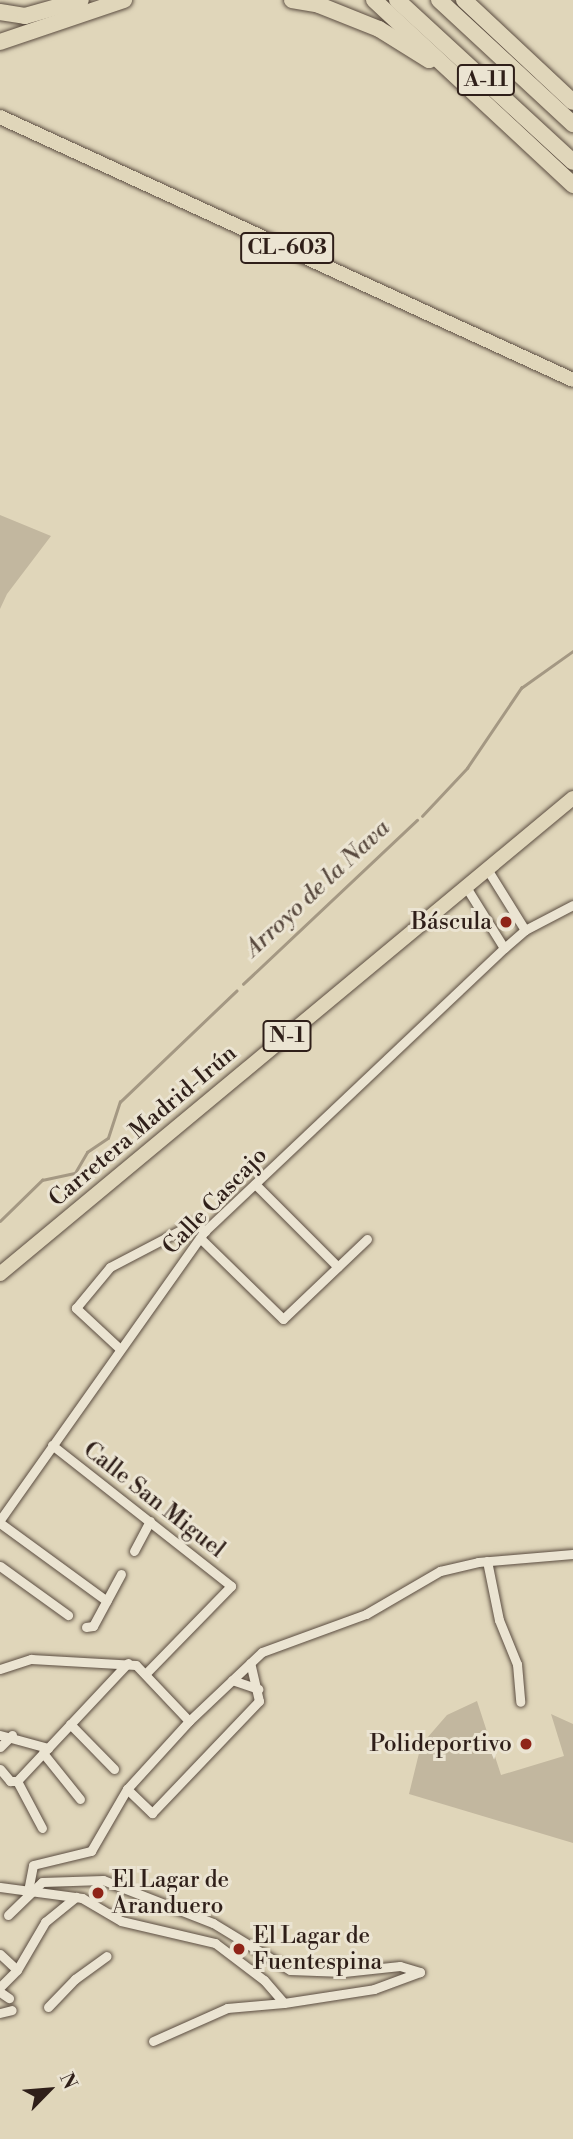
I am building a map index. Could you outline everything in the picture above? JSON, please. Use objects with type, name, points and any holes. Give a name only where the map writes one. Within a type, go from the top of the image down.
[{"type":"highway","points":[[0,12],[25,16],[81,0]]},
{"type":"highway","points":[[0,43],[124,0]]},
{"type":"highway","points":[[292,0],[318,5],[379,29],[488,104]]},
{"type":"highway","points":[[374,0],[573,185]]},
{"type":"highway","name":"A-11","points":[[397,0],[573,162]]},
{"type":"highway","name":"A-11","points":[[439,0],[573,124]]},
{"type":"highway","points":[[464,0],[573,102]]},
{"type":"main road","name":"CL-603","points":[[0,117],[573,380]]},
{"type":"main road","name":"Carretera Madrid-Irún","points":[[0,1274],[573,798]]},
{"type":"street","points":[[487,869],[525,930]]},
{"type":"street","points":[[466,887],[504,948]]},
{"type":"street","name":"Calle Cascajo","points":[[107,1601],[0,1521],[119,1348],[202,1235],[504,948],[525,930],[573,905]]},
{"type":"street","points":[[255,1184],[338,1266]]},
{"type":"street","points":[[119,1348],[76,1308],[110,1267],[194,1223],[202,1235],[283,1320],[367,1239]]},
{"type":"street","name":"Calle San Miguel","points":[[52,1445],[231,1586],[145,1674]]},
{"type":"street","points":[[134,1551],[150,1521]]},
{"type":"street","points":[[28,1891],[33,1865],[91,1851],[127,1789],[189,1721],[250,1663],[273,1647],[366,1614],[440,1571],[487,1561],[573,1554]]},
{"type":"street","points":[[487,1561],[499,1620],[517,1664],[520,1702]]},
{"type":"street","points":[[0,1566],[68,1615]]},
{"type":"street","points":[[86,1627],[93,1626],[121,1574]]},
{"type":"street","points":[[0,1669],[31,1659],[128,1662],[145,1674],[189,1721]]},
{"type":"street","points":[[0,1769],[10,1781],[17,1781],[128,1662]]},
{"type":"street","points":[[127,1789],[152,1813],[260,1701],[250,1663]]},
{"type":"street","points":[[232,1680],[258,1689]]},
{"type":"street","points":[[70,1724],[114,1769]]},
{"type":"street","points":[[0,1735],[12,1735],[45,1750],[80,1799]]},
{"type":"street","points":[[0,1747],[12,1735]]},
{"type":"street","points":[[17,1781],[42,1828]]},
{"type":"street","points":[[8,1915],[28,1891],[42,1882],[103,1880],[213,1923],[290,1970],[344,1972],[400,1966],[420,1972],[393,1984],[284,2003],[227,2008],[153,2041]]},
{"type":"street","points":[[0,1887],[76,1897],[128,1923],[215,1943],[264,1980],[284,2003]]},
{"type":"street","points":[[9,1998],[0,1990],[17,1970],[45,1923],[76,1897]]},
{"type":"street","points":[[0,1954],[17,1970]]},
{"type":"street","points":[[48,2007],[75,1979],[107,1956]]},
{"type":"street","points":[[0,2013],[12,2010]]},
{"type":"shaded area","points":[[0,515],[51,536],[7,594],[0,609]]},
{"type":"shaded area","points":[[477,1701],[501,1775],[564,1756],[551,1714],[573,1724],[573,1843],[409,1794],[421,1745],[447,1715]]},
{"type":"waterway","name":"Arroyo de la Nava","points":[[422,816],[467,768],[521,688],[573,651]]},
{"type":"waterway","name":"Arroyo de la Nava","points":[[243,984],[417,820]]},
{"type":"waterway","name":"Arroyo de la Nava","points":[[0,1221],[42,1180],[75,1173],[87,1152],[108,1138],[120,1102],[236,991]]},
{"type":"place","name":"Báscula","points":[[506,922]]},
{"type":"place","name":"Polideportivo","points":[[526,1744]]},
{"type":"place","name":"El Lagar de Aranduero","points":[[98,1893]]},
{"type":"place","name":"El Lagar de Fuentespina","points":[[239,1949]]}]
